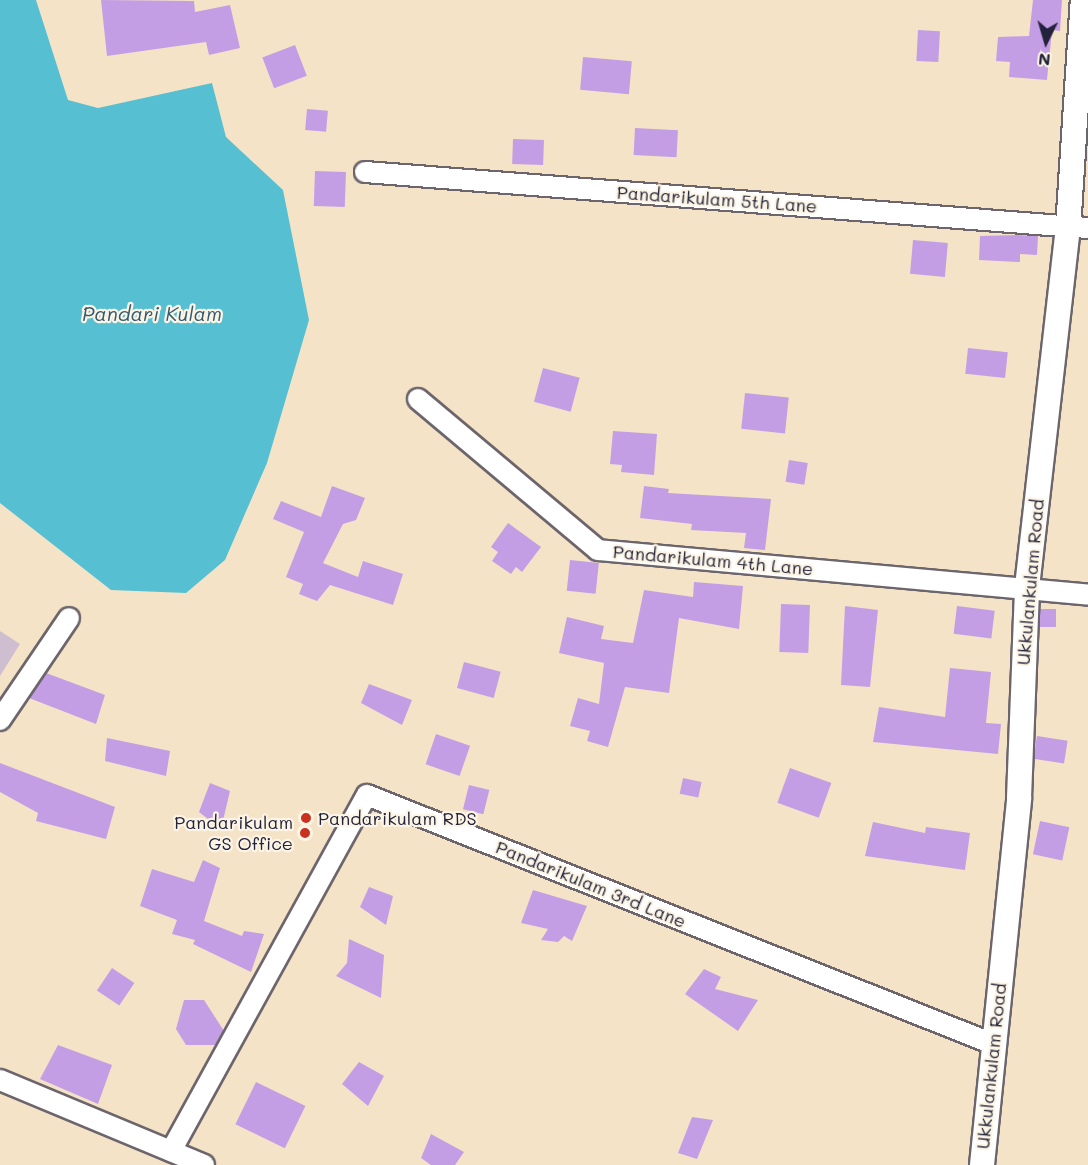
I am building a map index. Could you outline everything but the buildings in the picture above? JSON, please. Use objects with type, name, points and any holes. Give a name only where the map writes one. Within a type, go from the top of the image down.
[{"type":"street","name":"Ukkulankulam Road","points":[[982,1165],[1019,798],[1027,587],[1078,228],[1083,0]]},
{"type":"street","name":"Pandarikulam 5th Lane","points":[[365,172],[1078,228]]},
{"type":"street","name":"Pandarikulam 4th Lane","points":[[418,399],[598,550],[1027,587],[1088,595]]},
{"type":"street","points":[[0,720],[69,618]]},
{"type":"street","name":"Pandarikulam 3rd Lane","points":[[171,1151],[367,795],[993,1044]]},
{"type":"street","points":[[0,1080],[204,1165]]},
{"type":"shaded area","points":[[0,631],[20,644],[0,676]]},
{"type":"water","name":"Pandari Kulam","points":[[0,0],[36,0],[68,100],[98,108],[212,83],[226,137],[283,190],[309,320],[267,463],[225,560],[186,593],[111,590],[0,503]]},
{"type":"place","name":"Pandarikulam RDS","points":[[306,818]]},
{"type":"place","name":"Pandarikulam GS Office","points":[[305,833]]}]
